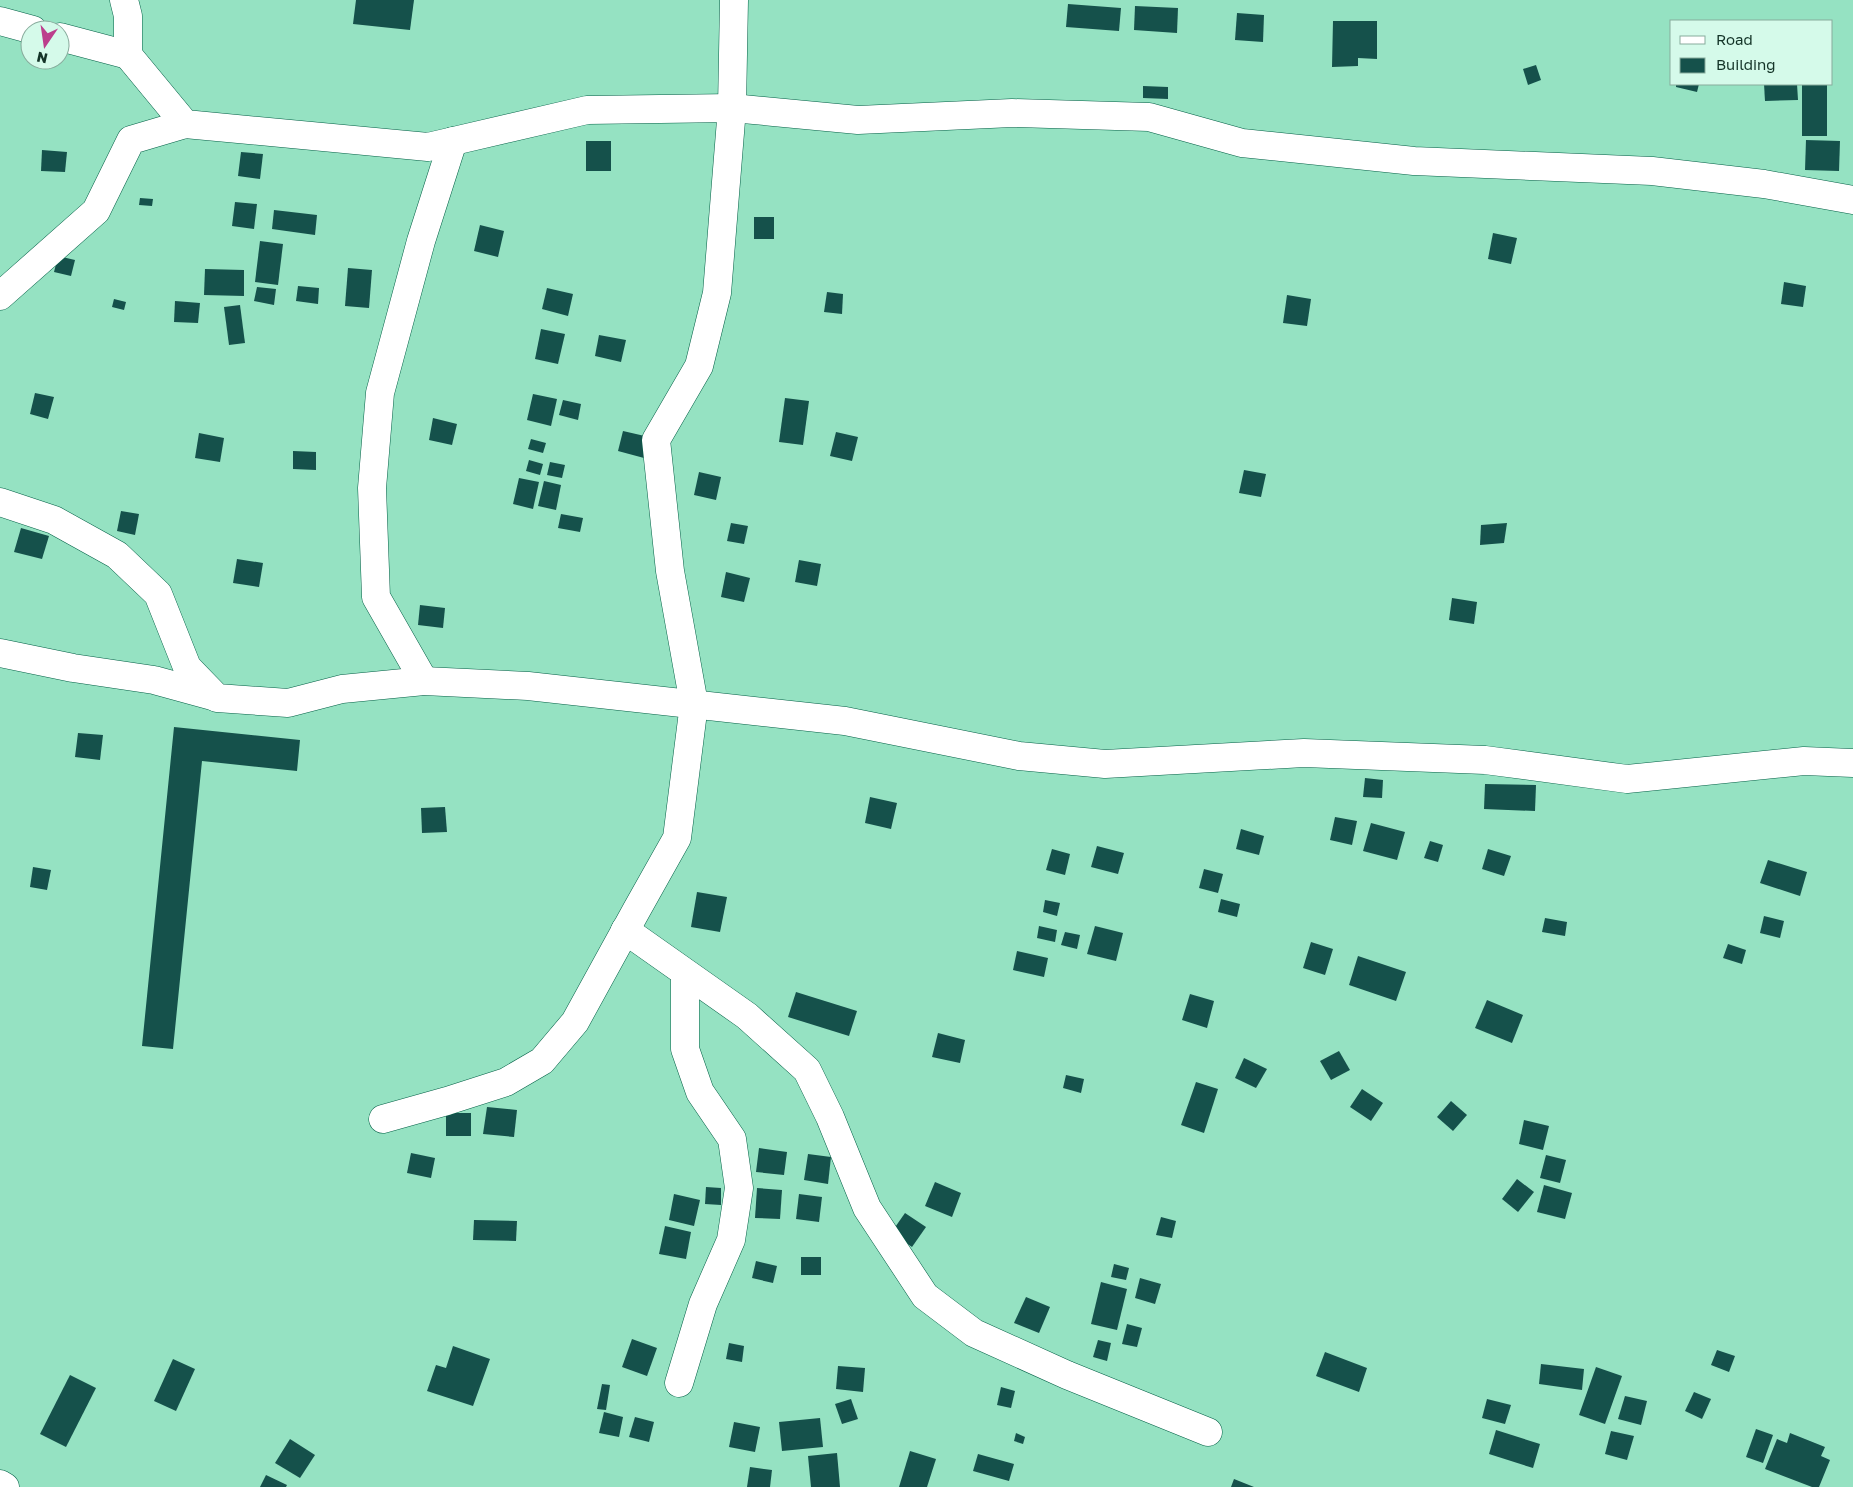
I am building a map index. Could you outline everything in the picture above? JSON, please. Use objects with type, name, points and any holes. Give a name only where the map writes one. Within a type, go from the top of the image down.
[{"type":"street","points":[[124,0],[128,16],[128,55]]},
{"type":"street","points":[[383,1119],[447,1102],[506,1082],[542,1061],[575,1022],[678,838],[694,704],[670,571],[656,440],[699,366],[717,293],[732,108],[734,0]]},
{"type":"street","points":[[0,21],[20,26]]},
{"type":"street","points":[[70,40],[128,55],[185,124]]},
{"type":"street","points":[[0,296],[96,211],[131,140],[185,124],[428,147],[587,110],[732,108],[858,120],[1012,113],[1149,117],[1242,143],[1414,161],[1652,170],[1764,184],[1853,200]]},
{"type":"street","points":[[424,681],[376,597],[372,488],[380,393],[421,241],[454,141]]},
{"type":"street","points":[[0,502],[54,520],[117,555],[158,594],[187,667],[217,698]]},
{"type":"street","points":[[0,653],[73,668],[154,680],[217,698],[288,703],[342,689],[424,681],[528,686],[845,721],[1019,756],[1105,764],[1304,753],[1485,760],[1627,779],[1804,761],[1853,763]]},
{"type":"street","points":[[625,930],[747,1016],[807,1070],[830,1117],[867,1208],[924,1296],[974,1332],[1067,1375],[1208,1432]]},
{"type":"street","points":[[679,1383],[703,1304],[731,1240],[739,1188],[732,1139],[700,1092],[685,1049],[685,974]]},
{"type":"street","points":[[0,1484],[5,1487]]},
{"type":"building","points":[[356,0],[414,0],[410,30],[353,24]]},
{"type":"building","points":[[1068,4],[1121,8],[1119,31],[1066,27]]},
{"type":"building","points":[[1135,6],[1178,8],[1177,33],[1134,30]]},
{"type":"building","points":[[1237,13],[1264,15],[1263,42],[1235,40]]},
{"type":"building","points":[[1333,21],[1377,21],[1377,59],[1358,58],[1358,66],[1332,67]]},
{"type":"building","points":[[1536,65],[1541,80],[1528,85],[1523,69]]},
{"type":"building","points":[[1676,85],[1699,85],[1697,92],[1676,87]]},
{"type":"building","points":[[1764,85],[1797,85],[1798,100],[1765,101]]},
{"type":"building","points":[[1802,85],[1827,85],[1827,136],[1802,136]]},
{"type":"building","points":[[1143,86],[1168,87],[1168,99],[1143,98]]},
{"type":"building","points":[[1806,140],[1840,141],[1839,171],[1805,170]]},
{"type":"building","points":[[586,141],[611,141],[611,171],[586,171]]},
{"type":"building","points":[[42,150],[67,152],[65,172],[41,171]]},
{"type":"building","points":[[241,152],[263,154],[260,179],[238,176]]},
{"type":"building","points":[[140,198],[153,199],[152,206],[139,205]]},
{"type":"building","points":[[235,202],[257,204],[254,229],[232,226]]},
{"type":"building","points":[[274,210],[317,215],[315,235],[272,229]]},
{"type":"building","points":[[754,217],[774,217],[774,239],[754,239]]},
{"type":"building","points":[[480,225],[504,231],[498,257],[474,251]]},
{"type":"building","points":[[1493,233],[1517,238],[1511,264],[1488,259]]},
{"type":"building","points":[[260,241],[283,244],[278,285],[255,282]]},
{"type":"building","points":[[58,256],[75,260],[71,276],[54,272]]},
{"type":"building","points":[[348,268],[372,270],[369,308],[345,306]]},
{"type":"building","points":[[205,269],[244,270],[244,296],[204,295]]},
{"type":"building","points":[[1784,282],[1806,286],[1803,307],[1781,304]]},
{"type":"building","points":[[298,286],[319,288],[318,304],[296,301]]},
{"type":"building","points":[[257,287],[276,289],[274,305],[254,301]]},
{"type":"building","points":[[547,288],[573,294],[568,316],[542,309]]},
{"type":"building","points":[[827,292],[843,294],[842,314],[824,312]]},
{"type":"building","points":[[1287,295],[1311,299],[1307,326],[1283,323]]},
{"type":"building","points":[[114,299],[126,302],[124,310],[112,307]]},
{"type":"building","points":[[175,301],[200,303],[198,323],[174,322]]},
{"type":"building","points":[[240,305],[245,343],[229,345],[224,307]]},
{"type":"building","points":[[541,329],[565,334],[558,364],[535,359]]},
{"type":"building","points":[[599,335],[626,340],[621,362],[595,356]]},
{"type":"building","points":[[35,393],[54,397],[48,419],[30,414]]},
{"type":"building","points":[[533,394],[557,399],[551,426],[527,420]]},
{"type":"building","points":[[785,398],[809,401],[803,445],[779,442]]},
{"type":"building","points":[[563,400],[581,404],[578,420],[559,415]]},
{"type":"building","points":[[433,418],[457,424],[452,445],[429,440]]},
{"type":"building","points":[[623,431],[649,437],[644,458],[618,451]]},
{"type":"building","points":[[836,432],[858,437],[852,461],[830,456]]},
{"type":"building","points":[[199,433],[224,438],[220,462],[195,458]]},
{"type":"building","points":[[531,439],[546,443],[543,453],[528,449]]},
{"type":"building","points":[[293,451],[316,452],[316,470],[293,469]]},
{"type":"building","points":[[529,460],[543,464],[540,475],[526,471]]},
{"type":"building","points":[[550,462],[565,465],[562,478],[547,475]]},
{"type":"building","points":[[1244,470],[1266,474],[1261,497],[1239,493]]},
{"type":"building","points":[[699,472],[721,477],[716,500],[694,495]]},
{"type":"building","points":[[519,478],[539,482],[533,509],[513,504]]},
{"type":"building","points":[[544,481],[561,485],[556,510],[538,506]]},
{"type":"building","points":[[121,511],[139,514],[135,535],[117,531]]},
{"type":"building","points":[[561,514],[583,518],[580,532],[558,528]]},
{"type":"building","points":[[731,523],[748,526],[744,544],[727,541]]},
{"type":"building","points":[[1507,523],[1504,543],[1480,545],[1481,525]]},
{"type":"building","points":[[21,528],[49,536],[42,559],[14,552]]},
{"type":"building","points":[[237,559],[263,563],[259,587],[233,583]]},
{"type":"building","points":[[799,560],[821,564],[817,586],[795,582]]},
{"type":"building","points":[[726,572],[750,578],[744,602],[721,597]]},
{"type":"building","points":[[1452,598],[1477,602],[1474,624],[1449,620]]},
{"type":"building","points":[[420,605],[445,608],[443,628],[418,625]]},
{"type":"building","points":[[174,727],[300,740],[297,771],[202,761],[173,1049],[142,1046]]},
{"type":"building","points":[[78,733],[103,735],[100,760],[75,757]]},
{"type":"building","points":[[1365,778],[1383,780],[1382,798],[1363,797]]},
{"type":"building","points":[[1485,784],[1536,785],[1535,811],[1484,809]]},
{"type":"building","points":[[870,797],[897,803],[891,829],[865,823]]},
{"type":"building","points":[[445,807],[447,832],[422,833],[421,808]]},
{"type":"building","points":[[1335,817],[1357,821],[1352,845],[1330,840]]},
{"type":"building","points":[[1371,823],[1405,832],[1397,860],[1363,851]]},
{"type":"building","points":[[1241,829],[1264,836],[1259,855],[1236,849]]},
{"type":"building","points":[[1430,841],[1443,845],[1438,862],[1424,858]]},
{"type":"building","points":[[1097,846],[1124,853],[1118,874],[1091,867]]},
{"type":"building","points":[[1052,849],[1070,854],[1065,875],[1046,870]]},
{"type":"building","points":[[1488,849],[1511,856],[1504,876],[1482,869]]},
{"type":"building","points":[[1768,860],[1807,872],[1800,896],[1760,883]]},
{"type":"building","points":[[33,867],[51,870],[47,890],[30,887]]},
{"type":"building","points":[[1204,869],[1223,874],[1218,893],[1199,888]]},
{"type":"building","points":[[697,892],[727,897],[720,932],[691,927]]},
{"type":"building","points":[[1221,899],[1240,904],[1237,917],[1218,912]]},
{"type":"building","points":[[1045,900],[1060,903],[1057,916],[1043,912]]},
{"type":"building","points":[[1764,916],[1784,921],[1780,938],[1760,933]]},
{"type":"building","points":[[1545,918],[1567,922],[1565,936],[1542,932]]},
{"type":"building","points":[[1039,926],[1057,930],[1055,942],[1037,938]]},
{"type":"building","points":[[1095,926],[1123,933],[1116,961],[1087,954]]},
{"type":"building","points":[[1065,932],[1080,935],[1077,949],[1061,945]]},
{"type":"building","points":[[1311,942],[1333,949],[1325,975],[1303,968]]},
{"type":"building","points":[[1728,944],[1746,950],[1742,964],[1723,958]]},
{"type":"building","points":[[1017,951],[1048,958],[1044,977],[1013,970]]},
{"type":"building","points":[[1358,956],[1406,972],[1396,1001],[1349,985]]},
{"type":"building","points":[[796,992],[857,1011],[849,1036],[788,1017]]},
{"type":"building","points":[[1190,994],[1214,1001],[1207,1028],[1182,1020]]},
{"type":"building","points":[[1487,1000],[1523,1015],[1512,1043],[1475,1028]]},
{"type":"building","points":[[938,1033],[965,1040],[960,1063],[932,1057]]},
{"type":"building","points":[[1339,1051],[1350,1070],[1331,1080],[1320,1061]]},
{"type":"building","points":[[1244,1058],[1267,1069],[1256,1088],[1235,1078]]},
{"type":"building","points":[[1066,1075],[1084,1079],[1081,1093],[1063,1088]]},
{"type":"building","points":[[1196,1082],[1218,1089],[1204,1133],[1181,1125]]},
{"type":"building","points":[[1362,1089],[1383,1103],[1371,1121],[1350,1107]]},
{"type":"building","points":[[1451,1101],[1467,1115],[1453,1131],[1437,1117]]},
{"type":"building","points":[[487,1107],[517,1110],[514,1137],[483,1134]]},
{"type":"building","points":[[446,1113],[471,1113],[471,1136],[446,1136]]},
{"type":"building","points":[[1524,1120],[1549,1126],[1543,1150],[1519,1144]]},
{"type":"building","points":[[759,1148],[787,1152],[784,1175],[756,1172]]},
{"type":"building","points":[[411,1153],[435,1158],[431,1178],[407,1173]]},
{"type":"building","points":[[808,1154],[831,1157],[828,1184],[804,1180]]},
{"type":"building","points":[[1546,1155],[1566,1160],[1560,1183],[1540,1178]]},
{"type":"building","points":[[1517,1179],[1534,1192],[1518,1212],[1502,1199]]},
{"type":"building","points":[[935,1182],[961,1193],[952,1217],[925,1206]]},
{"type":"building","points":[[1544,1185],[1572,1193],[1565,1219],[1537,1212]]},
{"type":"building","points":[[706,1187],[721,1188],[721,1205],[705,1204]]},
{"type":"building","points":[[757,1188],[782,1190],[780,1219],[755,1218]]},
{"type":"building","points":[[674,1194],[700,1200],[694,1226],[669,1220]]},
{"type":"building","points":[[799,1194],[822,1197],[819,1222],[796,1219]]},
{"type":"building","points":[[905,1213],[926,1227],[912,1247],[891,1233]]},
{"type":"building","points":[[1161,1217],[1176,1221],[1172,1238],[1156,1235]]},
{"type":"building","points":[[474,1220],[517,1221],[516,1241],[473,1240]]},
{"type":"building","points":[[665,1226],[691,1232],[686,1259],[659,1254]]},
{"type":"building","points":[[801,1257],[821,1257],[821,1275],[801,1275]]},
{"type":"building","points":[[756,1261],[777,1266],[773,1283],[752,1278]]},
{"type":"building","points":[[1114,1264],[1129,1268],[1126,1280],[1111,1277]]},
{"type":"building","points":[[1140,1278],[1161,1284],[1155,1304],[1135,1298]]},
{"type":"building","points":[[1101,1282],[1127,1289],[1117,1330],[1091,1324]]},
{"type":"building","points":[[1026,1297],[1050,1307],[1039,1333],[1014,1323]]},
{"type":"building","points":[[1127,1324],[1142,1328],[1137,1347],[1122,1344]]},
{"type":"building","points":[[632,1339],[657,1348],[647,1376],[622,1367]]},
{"type":"building","points":[[1098,1340],[1111,1343],[1107,1361],[1093,1357]]},
{"type":"building","points":[[729,1343],[744,1346],[742,1362],[726,1359]]},
{"type":"building","points":[[453,1346],[490,1359],[473,1406],[427,1391],[436,1365],[446,1368]]},
{"type":"building","points":[[1717,1350],[1735,1356],[1729,1372],[1711,1365]]},
{"type":"building","points":[[1325,1352],[1367,1368],[1359,1392],[1316,1376]]},
{"type":"building","points":[[173,1359],[195,1369],[176,1411],[154,1401]]},
{"type":"building","points":[[1541,1364],[1584,1369],[1582,1390],[1539,1384]]},
{"type":"building","points":[[838,1366],[865,1368],[863,1392],[836,1389]]},
{"type":"building","points":[[1596,1367],[1622,1376],[1605,1424],[1579,1415]]},
{"type":"building","points":[[70,1375],[96,1388],[66,1447],[40,1434]]},
{"type":"building","points":[[602,1384],[610,1385],[606,1410],[597,1409]]},
{"type":"building","points":[[1001,1387],[1015,1391],[1011,1408],[997,1405]]},
{"type":"building","points":[[1694,1392],[1711,1399],[1702,1419],[1685,1411]]},
{"type":"building","points":[[1625,1396],[1647,1401],[1641,1425],[1618,1419]]},
{"type":"building","points":[[851,1399],[858,1419],[842,1424],[835,1404]]},
{"type":"building","points":[[1487,1399],[1511,1405],[1505,1424],[1482,1418]]},
{"type":"building","points":[[604,1412],[623,1417],[619,1437],[599,1433]]},
{"type":"building","points":[[635,1417],[654,1422],[649,1442],[629,1437]]},
{"type":"building","points":[[820,1418],[823,1447],[782,1451],[779,1422]]},
{"type":"building","points":[[734,1422],[760,1427],[755,1452],[729,1447]]},
{"type":"building","points":[[1756,1429],[1773,1435],[1763,1463],[1746,1457]]},
{"type":"building","points":[[1496,1430],[1540,1444],[1533,1468],[1489,1454]]},
{"type":"building","points":[[1611,1431],[1634,1436],[1627,1460],[1605,1454]]},
{"type":"building","points":[[1016,1433],[1025,1437],[1023,1444],[1014,1441]]},
{"type":"building","points":[[1790,1433],[1825,1447],[1821,1456],[1830,1460],[1819,1487],[1812,1487],[1765,1469],[1777,1439],[1787,1443]]},
{"type":"building","points":[[290,1439],[315,1455],[300,1478],[275,1463]]},
{"type":"building","points":[[910,1451],[936,1459],[927,1487],[899,1487]]},
{"type":"building","points":[[837,1453],[840,1487],[811,1487],[808,1456]]},
{"type":"building","points":[[978,1454],[1014,1464],[1009,1481],[973,1471]]},
{"type":"building","points":[[750,1467],[772,1470],[770,1487],[747,1487]]},
{"type":"building","points":[[266,1475],[287,1485],[286,1487],[260,1487]]},
{"type":"building","points":[[1234,1479],[1254,1487],[1231,1487]]}]
